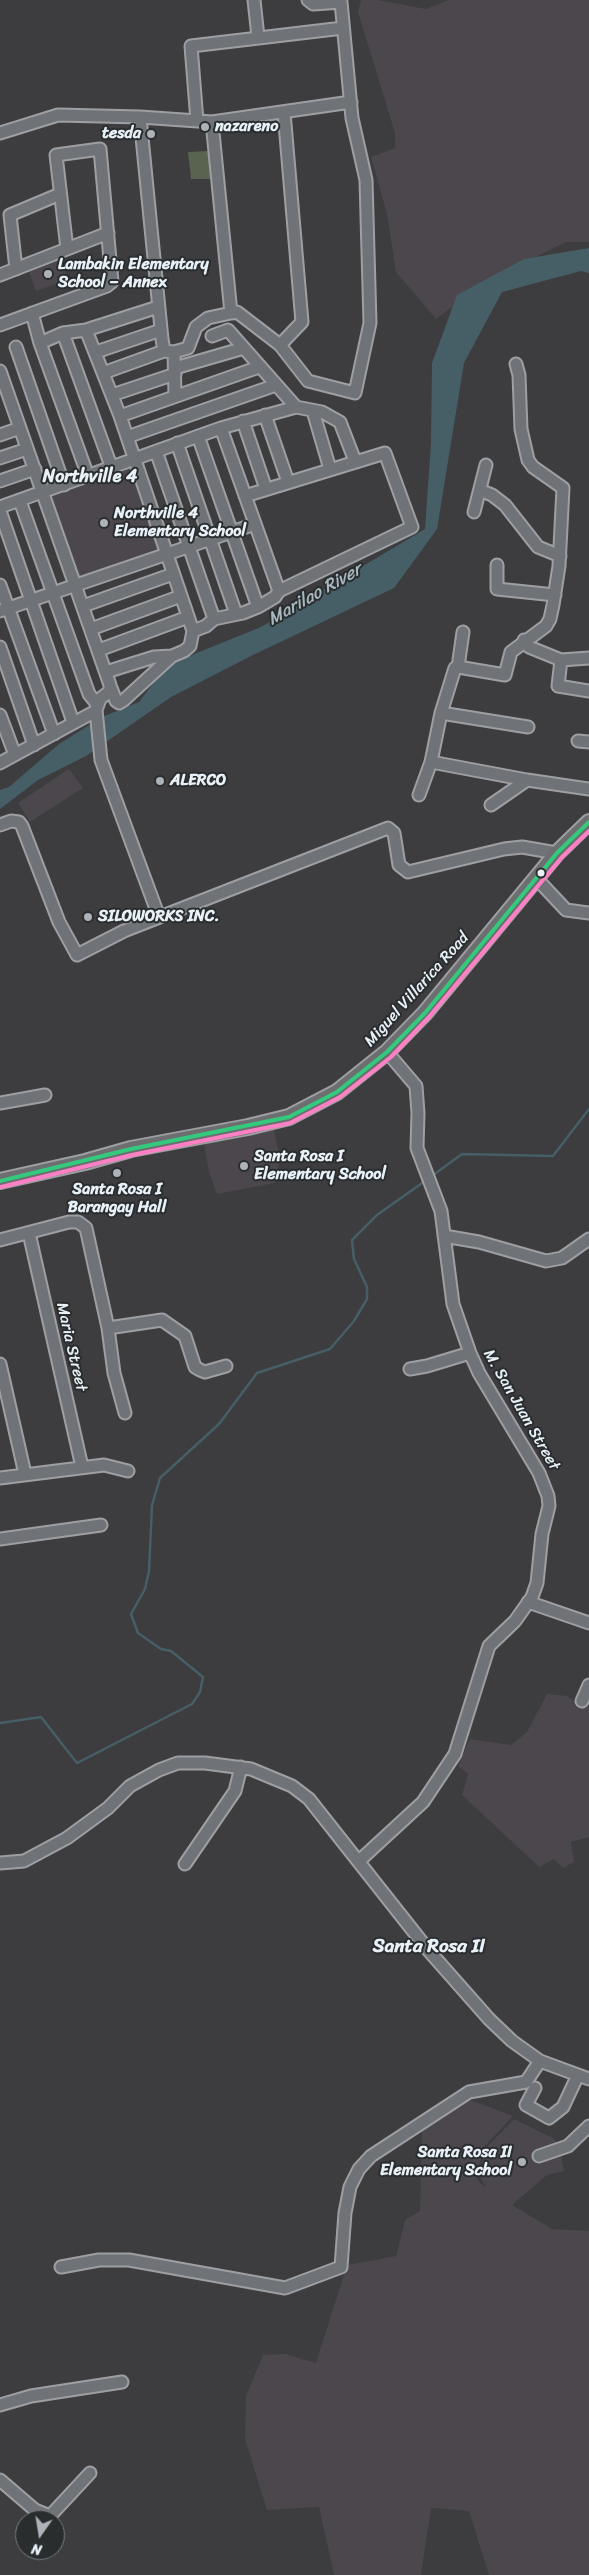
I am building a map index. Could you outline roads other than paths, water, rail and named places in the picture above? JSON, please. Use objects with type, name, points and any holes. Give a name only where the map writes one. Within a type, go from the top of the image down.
[{"type":"main road","name":"Miguel Villarica Road","points":[[0,1181],[85,1162],[132,1149],[248,1128],[290,1117],[337,1092],[387,1052],[467,964],[557,852],[589,822]]},
{"type":"street","points":[[254,0],[258,37]]},
{"type":"street","points":[[103,373],[169,351],[188,348],[196,327],[208,318],[237,312],[280,345],[308,382],[355,394],[370,323],[366,180],[352,118],[341,2],[313,4],[308,0]]},
{"type":"street","points":[[197,121],[191,46],[343,28]]},
{"type":"street","points":[[0,134],[58,115],[140,117],[212,122],[351,102]]},
{"type":"street","points":[[280,345],[302,322],[284,112]]},
{"type":"street","points":[[140,117],[158,307],[161,330],[175,371],[176,396]]},
{"type":"street","points":[[212,122],[231,313]]},
{"type":"street","points":[[0,325],[107,286],[112,282],[100,149],[56,155],[67,248]]},
{"type":"street","points":[[16,269],[10,215],[60,194]]},
{"type":"street","points":[[0,275],[108,233]]},
{"type":"street","points":[[40,343],[64,333],[86,330],[158,307]]},
{"type":"street","points":[[32,313],[40,343],[88,476]]},
{"type":"street","points":[[86,330],[120,416],[193,631],[190,646],[184,651],[172,656],[154,657],[106,672]]},
{"type":"street","points":[[96,352],[161,330]]},
{"type":"street","points":[[212,336],[228,330],[296,407]]},
{"type":"street","points":[[64,333],[111,466]]},
{"type":"street","points":[[16,347],[64,484]]},
{"type":"street","points":[[112,395],[244,348]]},
{"type":"street","points":[[458,666],[505,674],[511,652],[524,640],[546,626],[550,618],[555,595],[560,556],[563,488],[533,467],[528,460],[521,428],[519,375],[516,364]]},
{"type":"street","points":[[120,416],[259,367]]},
{"type":"street","points":[[0,371],[2,384],[12,406],[42,493],[58,532],[74,584],[116,701],[119,703],[124,700],[172,656]]},
{"type":"street","points":[[126,436],[276,385]]},
{"type":"street","points":[[0,410],[12,406]]},
{"type":"street","points":[[73,722],[0,509],[111,466],[177,443],[221,428],[296,407],[322,412],[340,422],[355,461]]},
{"type":"street","points":[[313,410],[330,469]]},
{"type":"street","points":[[265,415],[288,482]]},
{"type":"street","points":[[243,422],[266,489]]},
{"type":"street","points":[[0,435],[20,428]]},
{"type":"street","points":[[221,428],[279,591]]},
{"type":"street","points":[[198,436],[258,607]]},
{"type":"street","points":[[177,443],[212,538],[236,614]]},
{"type":"street","points":[[0,458],[27,449]]},
{"type":"street","points":[[156,451],[214,619]]},
{"type":"street","points":[[193,631],[206,626],[214,619],[258,607],[276,597],[279,591],[412,527],[385,453],[245,496]]},
{"type":"street","points":[[474,512],[482,491],[486,465]]},
{"type":"street","points":[[0,481],[35,469]]},
{"type":"street","points":[[482,491],[492,495],[505,505],[538,547],[560,556]]},
{"type":"street","points":[[20,501],[96,711],[101,760],[160,917]]},
{"type":"street","points":[[4,609],[166,552],[255,524]]},
{"type":"street","points":[[497,565],[496,589],[555,595]]},
{"type":"street","points":[[83,606],[173,574]]},
{"type":"street","points":[[0,586],[4,609],[54,734]]},
{"type":"street","points":[[91,629],[181,596]]},
{"type":"street","points":[[99,650],[188,618]]},
{"type":"street","points":[[419,795],[431,762],[441,713],[455,668],[458,666],[463,632]]},
{"type":"street","points":[[524,640],[535,650],[561,660],[589,658]]},
{"type":"street","points":[[0,647],[34,745]]},
{"type":"street","points":[[561,660],[558,686],[589,691]]},
{"type":"street","points":[[0,763],[96,711],[111,688]]},
{"type":"street","points":[[441,713],[528,727]]},
{"type":"street","points":[[0,715],[14,755]]},
{"type":"street","points":[[431,762],[527,780],[589,789]]},
{"type":"street","points":[[491,805],[527,780]]},
{"type":"street","points":[[0,825],[11,820],[19,822],[22,826],[59,922],[77,955],[124,931],[388,828],[394,833],[399,865],[408,872],[504,849],[522,847],[557,852]]},
{"type":"street","points":[[536,878],[566,910],[589,913]]},
{"type":"street","name":"M. San Juan Street","points":[[359,1861],[423,1802],[455,1754],[489,1646],[514,1621],[528,1602],[537,1583],[542,1534],[549,1506],[548,1496],[533,1462],[479,1374],[470,1353],[453,1304],[441,1211],[417,1148],[418,1113],[416,1086],[387,1052]]},
{"type":"street","points":[[0,1103],[45,1095]]},
{"type":"street","points":[[0,1240],[69,1222],[83,1225],[108,1328],[114,1373],[125,1412]]},
{"type":"street","name":"Maria Street","points":[[29,1233],[82,1467]]},
{"type":"street","points":[[444,1236],[479,1242],[546,1261],[562,1258],[589,1239]]},
{"type":"street","points":[[108,1328],[162,1320],[184,1336],[195,1367],[205,1372],[226,1366]]},
{"type":"street","points":[[410,1369],[470,1353]]},
{"type":"street","points":[[0,1364],[24,1474]]},
{"type":"street","points":[[0,1478],[104,1465],[128,1472]]},
{"type":"street","points":[[0,1540],[101,1525]]},
{"type":"street","points":[[528,1602],[589,1623]]},
{"type":"street","points":[[0,1862],[24,1861],[67,1838],[108,1808],[130,1786],[159,1770],[178,1763],[241,1767],[292,1786],[309,1799],[430,1951],[489,2019],[512,2042],[540,2060],[584,2077],[563,2107],[549,2118],[526,2105],[535,2088]]},
{"type":"street","points":[[185,1864],[235,1791],[241,1767]]},
{"type":"street","points":[[61,2267],[99,2260],[129,2260],[285,2288],[341,2267],[345,2213],[350,2187],[359,2169],[371,2156],[469,2092],[526,2082],[540,2060]]},
{"type":"street","points":[[539,2156],[568,2146],[589,2126]]},
{"type":"street","points":[[0,2405],[31,2396],[122,2382]]},
{"type":"street","points":[[0,2480],[35,2510],[50,2516],[90,2473]]},
{"type":"water","name":"Marilao River","points":[[589,248],[589,273],[581,271],[502,292],[464,363],[437,529],[394,588],[253,655],[171,697],[86,756],[38,780],[0,809],[0,790],[9,787],[59,744],[102,717],[139,702],[167,665],[261,627],[425,529],[431,443],[432,363],[457,295],[524,259]]},
{"type":"waterway","points":[[432,1176],[462,1154],[553,1156],[589,1109]]},
{"type":"waterway","points":[[0,1723],[41,1717],[77,1763],[192,1704],[200,1692],[203,1677],[171,1651],[161,1649],[138,1633],[131,1614],[145,1589],[149,1571],[152,1505],[160,1478],[219,1424],[257,1373],[330,1349],[354,1321],[367,1299],[367,1287],[354,1259],[352,1240],[377,1215],[425,1181]]},
{"type":"place","name":"nazareno","points":[[205,127]]},
{"type":"place","name":"tesda","points":[[151,134]]},
{"type":"place","name":"Lambakin Elementary School – Annex","points":[[48,274]]},
{"type":"place","name":"Northville 4 Elementary School","points":[[104,523]]},
{"type":"place","name":"ALERCO","points":[[160,781]]},
{"type":"place","name":"SILOWORKS INC.","points":[[88,917]]},
{"type":"place","name":"Santa Rosa I Elementary School","points":[[244,1166]]},
{"type":"place","name":"Santa Rosa I Barangay Hall","points":[[117,1173]]},
{"type":"place","name":"Santa Rosa II Elementary School","points":[[522,2162]]},
{"type":"district","name":"Northville 4","points":[[90,477]]},
{"type":"district","name":"Santa Rosa II","points":[[429,1947]]}]
